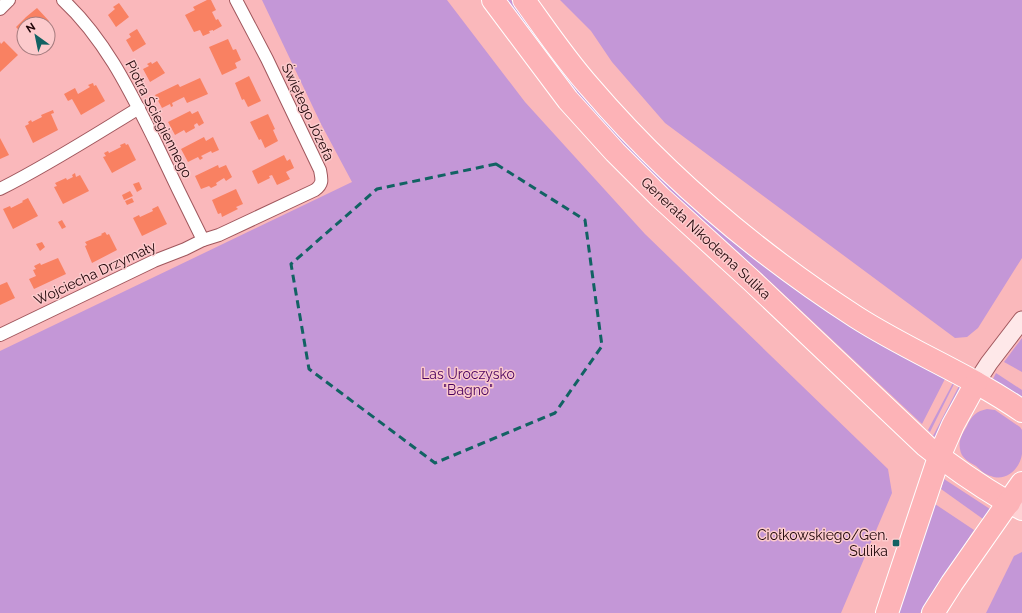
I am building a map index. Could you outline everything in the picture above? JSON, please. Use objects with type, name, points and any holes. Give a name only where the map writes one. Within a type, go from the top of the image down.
[{"type":"highway","name":"Generała Nikodema Sulika","points":[[493,0],[568,100],[632,169],[926,446],[939,457],[986,489],[1015,506]]},
{"type":"highway","name":"Generała Nikodema Sulika","points":[[524,0],[568,61],[608,108],[668,170],[752,243],[806,283],[858,318],[976,383],[1022,411]]},
{"type":"highway","points":[[887,613],[939,457],[953,426],[976,383]]},
{"type":"highway","points":[[933,613],[952,583],[1015,506],[1022,483]]},
{"type":"street","points":[[0,9],[9,0]]},
{"type":"street","name":"Piotra Ściegiennego","points":[[63,0],[101,44],[122,76],[203,240]]},
{"type":"street","name":"Świętego Józefa","points":[[203,240],[219,235],[315,190],[321,184],[322,180],[320,170],[267,59],[236,0]]},
{"type":"street","points":[[0,189],[64,155],[139,108]]},
{"type":"street","name":"Wojciecha Drzymały","points":[[0,335],[118,277],[203,240]]},
{"type":"street","points":[[976,383],[989,363],[1022,320]]},
{"type":"highlighted area","points":[[496,164],[585,220],[602,346],[555,413],[435,463],[309,369],[291,264],[377,189]]},
{"type":"green space","name":"Las Uroczysko \"Bagno\"","points":[[262,0],[447,0],[525,102],[645,234],[888,469],[892,493],[841,613],[0,613],[0,351],[352,182],[321,124]]},
{"type":"green space","points":[[502,0],[511,0],[557,60],[745,248],[798,291],[852,326],[946,377],[922,424],[758,270],[716,237],[600,123]]},
{"type":"green space","points":[[560,0],[1022,0],[1022,258],[978,328],[967,337],[955,338],[665,123],[612,62],[591,31]]},
{"type":"green space","points":[[1022,338],[1022,372],[1004,362]]},
{"type":"green space","points":[[996,373],[1022,390],[1022,401],[991,383]]},
{"type":"green space","points":[[954,381],[955,382],[930,432],[928,430]]},
{"type":"green space","points":[[960,384],[963,386],[938,435],[935,437],[933,436]]},
{"type":"green space","points":[[987,409],[995,410],[1020,427],[1022,430],[1021,459],[1015,469],[1007,476],[997,477],[981,471],[966,459],[961,452],[960,440],[970,419],[980,411]]},
{"type":"green space","points":[[944,479],[990,509],[983,519],[941,489]]},
{"type":"green space","points":[[935,504],[974,530],[920,613],[898,613]]},
{"type":"green space","points":[[1022,552],[1022,613],[986,613],[1014,556]]},
{"type":"building","points":[[207,0],[211,0],[216,10],[212,12],[216,20],[218,19],[222,26],[213,31],[209,31],[210,33],[203,36],[200,30],[194,32],[185,15],[195,10],[193,7]]},
{"type":"building","points":[[119,3],[129,17],[116,27],[108,15],[115,9],[113,7]]},
{"type":"building","points":[[37,8],[44,16],[27,16]]},
{"type":"building","points":[[137,29],[146,44],[133,52],[126,40],[131,37],[129,34]]},
{"type":"building","points":[[228,39],[233,50],[236,49],[241,60],[235,63],[237,68],[222,75],[209,47]]},
{"type":"building","points":[[4,41],[16,53],[17,56],[0,72],[0,42],[1,44]]},
{"type":"building","points":[[157,61],[165,73],[150,82],[143,69],[149,66],[147,64],[151,62],[152,64]]},
{"type":"building","points":[[249,76],[261,101],[248,107],[244,99],[242,100],[235,83]]},
{"type":"building","points":[[200,78],[208,94],[187,103],[184,97],[172,103],[173,106],[171,107],[170,104],[162,108],[155,95],[178,84],[180,87]]},
{"type":"building","points":[[93,83],[94,86],[96,85],[105,101],[81,115],[72,99],[68,101],[64,94],[75,88],[78,94],[90,87],[88,85]]},
{"type":"building","points":[[53,110],[54,113],[51,114],[58,130],[33,143],[25,126],[29,124],[28,122],[31,120],[32,122],[42,117],[41,115]]},
{"type":"building","points":[[190,111],[192,114],[198,111],[204,123],[199,126],[197,123],[194,125],[195,128],[186,133],[184,130],[175,135],[168,122]]},
{"type":"building","points":[[268,114],[275,129],[273,130],[278,141],[265,148],[250,122]]},
{"type":"building","points":[[204,137],[206,141],[213,137],[219,150],[212,153],[211,151],[201,156],[203,158],[200,160],[198,157],[188,162],[181,149]]},
{"type":"building","points":[[0,138],[9,155],[0,159]]},
{"type":"building","points":[[125,143],[126,145],[128,144],[136,160],[112,173],[103,157],[106,156],[104,153],[108,151],[109,153],[121,147],[120,145]]},
{"type":"building","points":[[284,155],[287,161],[290,159],[294,168],[286,172],[290,179],[277,185],[272,175],[269,176],[270,178],[258,184],[252,171]]},
{"type":"building","points":[[218,165],[219,168],[226,165],[232,177],[226,181],[224,178],[216,183],[217,185],[211,188],[209,186],[201,189],[195,176]]},
{"type":"building","points":[[75,173],[76,177],[80,175],[89,191],[63,204],[54,187],[57,186],[55,183],[66,178],[67,180],[73,177],[72,175]]},
{"type":"building","points":[[139,182],[142,189],[137,192],[133,184]]},
{"type":"building","points":[[236,189],[243,204],[236,207],[238,209],[222,217],[221,213],[218,214],[212,200]]},
{"type":"building","points":[[130,191],[133,196],[124,200],[122,195]]},
{"type":"building","points":[[28,198],[38,216],[13,229],[3,209],[10,206],[11,208]]},
{"type":"building","points":[[132,198],[134,202],[127,205],[125,201]]},
{"type":"building","points":[[158,206],[167,224],[142,236],[133,218],[139,215],[140,217],[153,211],[152,209]]},
{"type":"building","points":[[62,220],[66,227],[62,229],[58,222]]},
{"type":"building","points":[[105,232],[107,235],[109,234],[117,250],[92,263],[85,246],[87,245],[85,242],[102,235],[101,234]]},
{"type":"building","points":[[42,242],[45,247],[40,251],[36,244]]},
{"type":"building","points":[[58,258],[66,274],[34,289],[29,279],[36,276],[33,270],[36,269],[34,266],[40,263],[41,265]]},
{"type":"building","points":[[7,282],[15,298],[0,305],[0,285]]},
{"type":"place","name":"Ciołkowskiego/Gen. Sulika","points":[[896,543]]}]
